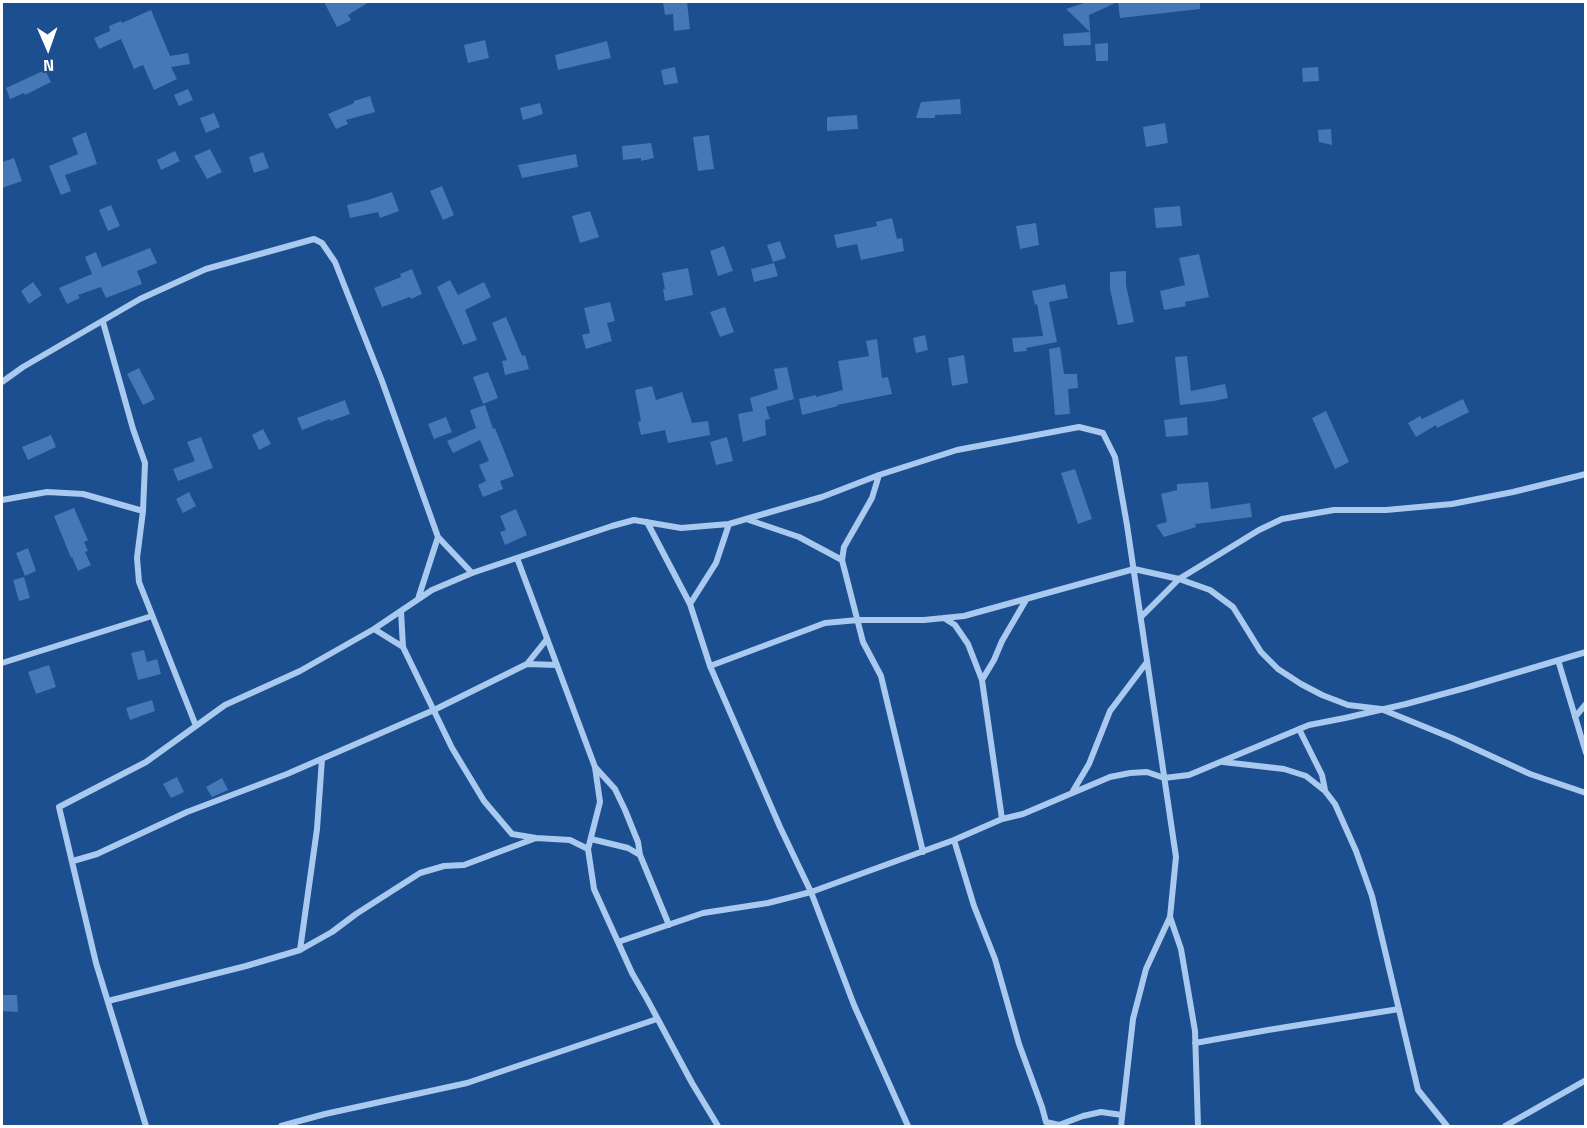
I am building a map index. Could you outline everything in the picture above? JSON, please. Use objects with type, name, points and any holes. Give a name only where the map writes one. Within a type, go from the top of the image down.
[{"type":"street","points":[[2,382],[23,367],[140,299],[206,269],[314,239],[322,243],[335,262],[382,381],[438,537],[472,573]]},
{"type":"street","points":[[103,322],[145,463],[143,511],[137,558],[139,582],[196,726]]},
{"type":"street","points":[[146,1126],[96,963],[59,807],[146,762],[225,705],[300,671],[375,629],[432,590],[472,573],[634,520],[681,528],[729,524],[822,497],[918,461],[968,447],[1079,427],[1103,433],[1115,457],[1134,568],[1176,857],[1170,918],[1146,969],[1133,1019],[1121,1126]]},
{"type":"street","points":[[1141,617],[1179,579],[1258,530],[1282,519],[1334,510],[1386,510],[1452,504],[1586,474]]},
{"type":"street","points":[[879,475],[872,498],[844,547],[842,560],[863,642],[881,676],[923,852]]},
{"type":"street","points":[[2,500],[47,492],[83,494],[143,511]]},
{"type":"street","points":[[746,519],[799,537],[842,560]]},
{"type":"street","points":[[647,522],[690,604],[710,666],[811,892],[854,1005],[908,1126]]},
{"type":"street","points":[[690,604],[716,563],[729,524]]},
{"type":"street","points":[[418,599],[438,537]]},
{"type":"street","points":[[517,558],[595,767],[600,802],[588,849],[594,889],[632,973],[718,1126]]},
{"type":"street","points":[[710,666],[825,623],[964,616],[1134,568],[1179,579],[1210,590],[1233,607],[1262,652],[1278,669],[1322,695],[1348,705],[1382,709],[1530,774],[1586,793]]},
{"type":"street","points":[[982,680],[1026,600]]},
{"type":"street","points":[[401,611],[403,647],[452,748],[484,801],[512,834],[570,840],[588,849]]},
{"type":"street","points":[[2,663],[152,616]]},
{"type":"street","points":[[944,618],[955,625],[968,644],[982,680],[1002,819]]},
{"type":"street","points":[[375,629],[403,647]]},
{"type":"street","points":[[73,861],[97,854],[187,812],[286,774],[434,710],[528,664],[547,639]]},
{"type":"street","points":[[618,942],[703,913],[768,903],[811,892],[923,852],[1002,819],[1023,814],[1110,777],[1147,772],[1164,778],[1189,775],[1309,725],[1465,688],[1586,652]]},
{"type":"street","points":[[1558,660],[1586,753]]},
{"type":"street","points":[[1072,792],[1089,764],[1110,711],[1147,662]]},
{"type":"street","points":[[528,664],[557,665]]},
{"type":"street","points":[[1575,717],[1586,704]]},
{"type":"street","points":[[1299,729],[1322,775],[1325,791]]},
{"type":"street","points":[[300,950],[317,829],[322,759]]},
{"type":"street","points":[[1222,762],[1284,769],[1306,776],[1325,791],[1335,804],[1372,896],[1418,1090],[1446,1126]]},
{"type":"street","points":[[595,767],[615,789],[634,831],[640,855],[669,925]]},
{"type":"street","points":[[108,1000],[246,966],[300,950],[332,932],[420,873],[444,866],[464,865],[536,838]]},
{"type":"street","points":[[591,839],[628,848],[640,855]]},
{"type":"street","points":[[954,840],[974,906],[995,959],[1019,1044],[1046,1122],[1059,1125],[1101,1112],[1122,1115]]},
{"type":"street","points":[[1170,918],[1181,949],[1195,1030],[1198,1126]]},
{"type":"street","points":[[1195,1043],[1399,1010]]},
{"type":"street","points":[[280,1126],[467,1083],[657,1019]]},
{"type":"street","points":[[1505,1126],[1586,1080]]},
{"type":"building","points":[[324,2],[369,2],[348,15],[351,20],[337,27]]},
{"type":"building","points":[[663,2],[687,2],[690,29],[674,31],[673,14],[665,15]]},
{"type":"building","points":[[1087,2],[1118,2],[1089,15],[1091,45],[1064,46],[1063,34],[1090,32],[1066,9]]},
{"type":"building","points":[[1118,2],[1200,2],[1200,9],[1120,18]]},
{"type":"building","points":[[151,10],[170,56],[188,53],[190,64],[171,67],[177,79],[154,90],[143,65],[134,69],[121,39],[99,49],[94,38],[110,31],[109,26],[121,21],[122,23]]},
{"type":"building","points":[[485,40],[489,58],[468,63],[464,45]]},
{"type":"building","points":[[607,41],[611,58],[558,70],[555,55]]},
{"type":"building","points":[[1108,43],[1108,61],[1096,61],[1095,44]]},
{"type":"building","points":[[675,67],[678,83],[664,85],[661,70]]},
{"type":"building","points":[[1318,67],[1319,81],[1303,82],[1302,68]]},
{"type":"building","points":[[45,70],[51,82],[25,95],[24,93],[10,99],[6,88]]},
{"type":"building","points":[[188,89],[193,100],[179,106],[174,95]]},
{"type":"building","points":[[370,96],[375,112],[346,120],[348,124],[336,129],[328,114]]},
{"type":"building","points":[[960,99],[961,114],[916,118],[921,102]]},
{"type":"building","points":[[540,103],[543,114],[523,120],[520,108]]},
{"type":"building","points":[[214,113],[220,127],[206,133],[200,118]]},
{"type":"building","points":[[857,115],[858,129],[827,131],[827,117]]},
{"type":"building","points":[[1165,123],[1168,143],[1146,147],[1143,127]]},
{"type":"building","points":[[1331,129],[1332,145],[1319,142],[1318,130]]},
{"type":"building","points":[[86,132],[97,164],[65,175],[71,191],[61,195],[49,166],[78,154],[72,138]]},
{"type":"building","points":[[709,135],[714,169],[698,171],[693,137]]},
{"type":"building","points":[[651,143],[654,158],[641,161],[641,158],[623,160],[622,146]]},
{"type":"building","points":[[210,149],[222,172],[207,179],[194,156]]},
{"type":"building","points":[[175,151],[180,161],[161,170],[157,160]]},
{"type":"building","points":[[263,152],[269,168],[254,173],[249,157]]},
{"type":"building","points":[[576,154],[578,167],[522,178],[518,165]]},
{"type":"building","points":[[14,158],[22,181],[2,188],[2,162]]},
{"type":"building","points":[[442,186],[454,215],[443,220],[430,191]]},
{"type":"building","points":[[392,192],[399,211],[380,218],[378,212],[350,218],[347,205]]},
{"type":"building","points":[[111,205],[120,226],[108,231],[99,210]]},
{"type":"building","points":[[1180,206],[1182,226],[1156,228],[1154,208]]},
{"type":"building","points":[[590,211],[599,237],[580,243],[572,216]]},
{"type":"building","points":[[892,218],[897,239],[902,238],[904,251],[861,260],[857,244],[837,248],[834,235],[877,226],[876,222]]},
{"type":"building","points":[[1036,223],[1039,245],[1020,249],[1016,226]]},
{"type":"building","points":[[780,241],[786,258],[773,262],[767,245]]},
{"type":"building","points":[[724,246],[733,271],[718,276],[710,251]]},
{"type":"building","points":[[150,248],[157,263],[137,271],[142,284],[106,298],[101,287],[78,295],[80,298],[67,304],[59,288],[92,274],[85,257],[96,252],[102,267]]},
{"type":"building","points":[[1199,254],[1209,297],[1185,302],[1186,306],[1164,310],[1160,291],[1185,285],[1179,258]]},
{"type":"building","points":[[774,263],[778,276],[754,282],[751,269]]},
{"type":"building","points":[[688,268],[693,295],[665,301],[662,273]]},
{"type":"building","points":[[412,269],[422,294],[382,307],[374,288],[401,277],[400,274]]},
{"type":"building","points":[[1126,271],[1126,285],[1134,322],[1118,325],[1110,289],[1110,272]]},
{"type":"building","points":[[450,280],[458,295],[484,282],[491,297],[465,310],[477,340],[463,345],[437,287]]},
{"type":"building","points":[[33,282],[42,295],[29,304],[21,291]]},
{"type":"building","points":[[1065,284],[1068,298],[1049,302],[1057,342],[1026,348],[1027,351],[1014,352],[1012,338],[1043,336],[1032,291]]},
{"type":"building","points":[[610,302],[615,321],[607,323],[612,341],[586,349],[582,335],[590,333],[584,308]]},
{"type":"building","points":[[725,307],[734,332],[720,337],[710,312]]},
{"type":"building","points":[[506,317],[522,356],[525,355],[529,369],[505,375],[502,361],[507,360],[492,323]]},
{"type":"building","points":[[925,335],[928,350],[916,353],[913,338]]},
{"type":"building","points":[[877,339],[882,378],[888,377],[892,394],[802,415],[799,399],[843,390],[838,361],[869,356],[866,341]]},
{"type":"building","points":[[1060,347],[1064,374],[1077,374],[1078,388],[1068,389],[1070,414],[1055,415],[1049,349]]},
{"type":"building","points":[[964,355],[968,383],[952,386],[948,358]]},
{"type":"building","points":[[1187,356],[1191,391],[1225,384],[1228,398],[1180,405],[1175,357]]},
{"type":"building","points":[[787,367],[794,399],[766,407],[770,419],[765,420],[766,435],[743,442],[738,414],[753,411],[750,398],[778,389],[774,369]]},
{"type":"building","points":[[139,368],[155,399],[143,405],[127,374]]},
{"type":"building","points":[[488,372],[498,398],[483,404],[473,377]]},
{"type":"building","points":[[652,386],[656,400],[682,392],[692,423],[708,421],[710,435],[668,443],[665,430],[641,435],[638,422],[641,421],[635,390]]},
{"type":"building","points":[[1463,399],[1469,412],[1437,428],[1436,425],[1416,437],[1408,423],[1420,416],[1422,419]]},
{"type":"building","points":[[345,400],[350,414],[302,430],[297,418]]},
{"type":"building","points":[[485,405],[514,476],[500,481],[503,489],[483,497],[478,485],[486,481],[479,465],[489,461],[480,440],[453,453],[447,441],[476,428],[470,410]]},
{"type":"building","points":[[1326,411],[1349,462],[1335,469],[1312,418]]},
{"type":"building","points":[[446,417],[452,432],[434,439],[428,424]]},
{"type":"building","points":[[1187,417],[1188,435],[1166,437],[1164,420]]},
{"type":"building","points":[[263,429],[271,444],[259,450],[252,435]]},
{"type":"building","points":[[51,435],[56,447],[28,460],[22,447]]},
{"type":"building","points":[[201,437],[213,468],[178,481],[173,469],[195,461],[187,442]]},
{"type":"building","points":[[727,437],[733,461],[716,465],[710,442]]},
{"type":"building","points":[[1075,469],[1092,519],[1078,524],[1061,473]]},
{"type":"building","points":[[1208,482],[1211,509],[1250,503],[1252,517],[1195,524],[1196,527],[1164,537],[1156,525],[1167,522],[1161,494],[1177,490],[1177,484]]},
{"type":"building","points":[[189,492],[196,506],[183,513],[176,499]]},
{"type":"building","points":[[74,508],[88,540],[84,542],[88,551],[85,552],[91,565],[78,571],[54,516]]},
{"type":"building","points":[[516,509],[527,535],[505,545],[500,532],[506,530],[500,516]]},
{"type":"building","points":[[28,548],[36,571],[25,576],[16,553]]},
{"type":"building","points":[[24,577],[30,598],[19,601],[13,580]]},
{"type":"building","points":[[144,650],[147,662],[157,659],[161,674],[138,680],[131,653]]},
{"type":"building","points":[[49,665],[56,687],[36,694],[28,672]]},
{"type":"building","points":[[152,700],[155,711],[130,720],[126,708]]},
{"type":"building","points":[[177,777],[184,792],[171,798],[163,784]]},
{"type":"building","points":[[222,778],[228,790],[212,797],[206,787]]},
{"type":"building","points":[[2,995],[17,995],[18,1012],[2,1011]]}]
